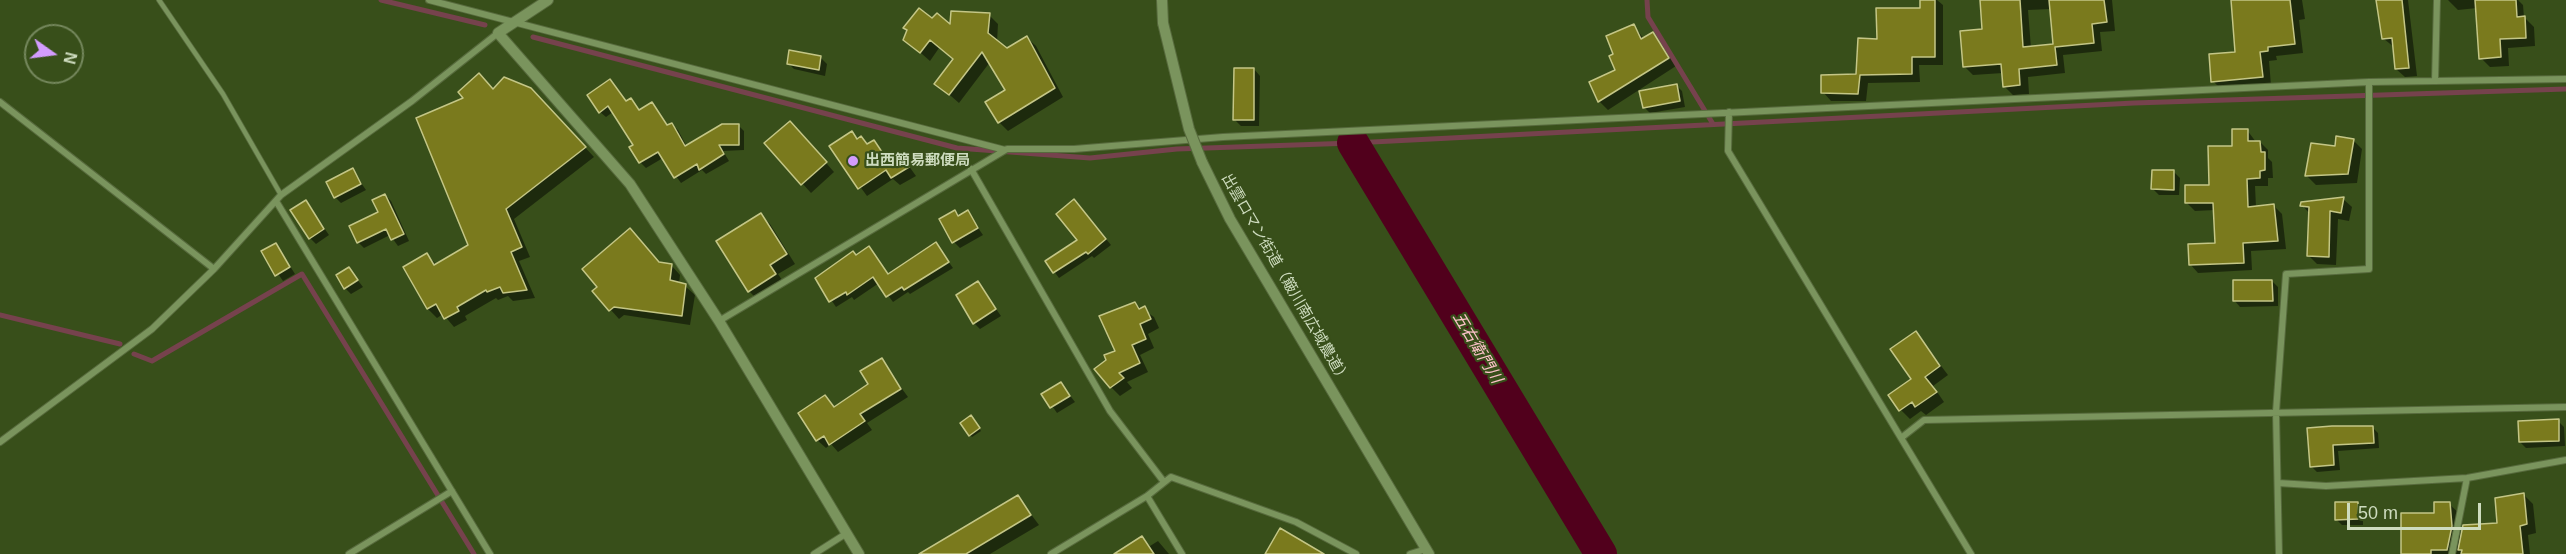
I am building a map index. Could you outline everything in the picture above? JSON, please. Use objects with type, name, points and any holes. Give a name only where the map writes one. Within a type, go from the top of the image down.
[{"type":"street","points":[[429,0],[1005,150],[1074,149],[1223,137],[1729,111],[2369,82],[2566,79]]},
{"type":"street","points":[[0,442],[152,329],[214,269],[281,195],[412,101],[514,21],[548,0]]},
{"type":"street","name":"出雲ロマン街道（簸川南広域農道）","points":[[1162,0],[1163,23],[1186,118],[1202,162],[1230,219],[1427,551]]},
{"type":"street","points":[[2435,81],[2437,0]]},
{"type":"street","points":[[498,33],[630,184],[719,321],[859,554]]},
{"type":"street","points":[[2279,554],[2276,412],[2286,274],[2369,268],[2369,82]]},
{"type":"street","points":[[0,102],[214,269]]},
{"type":"street","points":[[1729,111],[1728,151],[1971,554]]},
{"type":"street","points":[[719,321],[1005,150]]},
{"type":"street","points":[[971,169],[1110,411],[1164,482]]},
{"type":"street","points":[[276,201],[490,554]]},
{"type":"street","points":[[1901,438],[1924,420],[2566,407]]},
{"type":"street","points":[[2278,483],[2326,486],[2467,478],[2566,460]]},
{"type":"street","points":[[1051,554],[1147,496],[1171,477],[1296,522],[1356,554]]},
{"type":"street","points":[[2452,554],[2467,478]]},
{"type":"street","points":[[349,554],[452,490]]},
{"type":"street","points":[[1147,496],[1182,554]]},
{"type":"street","points":[[814,554],[847,533]]},
{"type":"street","points":[[1410,554],[1427,551]]},
{"type":"lane","points":[[159,0],[223,94],[281,195]]},
{"type":"building","points":[[1920,0],[1935,0],[1935,57],[1912,57],[1912,74],[1860,75],[1858,94],[1821,93],[1821,75],[1856,74],[1858,38],[1877,39],[1876,8],[1920,8]]},
{"type":"building","points":[[1980,0],[2020,0],[2023,47],[2053,44],[2049,0],[2104,0],[2107,22],[2092,24],[2094,43],[2055,47],[2057,65],[2019,69],[2020,85],[2003,87],[2001,64],[1963,67],[1960,31],[1982,29]]},
{"type":"building","points":[[2231,0],[2290,0],[2295,44],[2268,47],[2268,51],[2260,52],[2263,77],[2211,82],[2209,54],[2235,52]]},
{"type":"building","points":[[2376,0],[2402,0],[2409,68],[2395,69],[2392,38],[2382,39]]},
{"type":"building","points":[[2475,0],[2516,0],[2517,17],[2525,16],[2526,38],[2500,39],[2501,57],[2479,59]]},
{"type":"building","points":[[919,8],[932,18],[937,13],[950,24],[951,11],[990,13],[988,33],[1007,48],[1027,36],[1055,88],[998,123],[985,102],[1005,90],[982,52],[949,95],[934,84],[953,59],[930,40],[920,53],[903,40],[907,30],[903,28]]},
{"type":"building","points":[[1634,24],[1641,39],[1653,32],[1669,58],[1598,102],[1589,82],[1615,70],[1609,56],[1613,54],[1606,36]]},
{"type":"building","points":[[789,50],[821,56],[819,70],[787,64]]},
{"type":"building","points":[[1234,68],[1254,68],[1254,120],[1233,120]]},
{"type":"building","points":[[479,73],[493,89],[504,77],[531,88],[586,147],[506,209],[522,247],[511,252],[527,290],[503,293],[500,287],[487,292],[486,290],[457,307],[459,311],[444,319],[436,304],[427,309],[403,267],[427,253],[434,265],[468,245],[416,118],[463,98],[458,92]]},
{"type":"building","points":[[610,79],[626,101],[631,98],[639,110],[652,102],[667,125],[672,123],[685,146],[722,124],[739,124],[739,145],[719,145],[724,154],[699,170],[697,164],[674,178],[658,152],[639,163],[629,147],[633,145],[608,106],[599,113],[587,95]]},
{"type":"building","points":[[1677,84],[1680,101],[1643,108],[1639,91]]},
{"type":"building","points":[[790,121],[827,162],[801,185],[764,143]]},
{"type":"building","points":[[2232,129],[2248,129],[2248,141],[2260,141],[2261,152],[2265,152],[2265,170],[2260,171],[2260,178],[2247,179],[2248,207],[2274,204],[2278,241],[2243,243],[2244,263],[2189,265],[2188,244],[2215,243],[2213,203],[2185,203],[2185,185],[2209,185],[2208,146],[2232,146]]},
{"type":"building","points":[[852,131],[857,139],[861,136],[867,144],[874,140],[888,161],[901,153],[909,167],[891,178],[886,170],[858,189],[829,146]]},
{"type":"building","points":[[2336,136],[2354,139],[2348,174],[2305,176],[2311,143],[2335,146]]},
{"type":"building","points":[[353,168],[361,184],[334,198],[326,182]]},
{"type":"building","points":[[2152,170],[2174,170],[2174,190],[2151,189]]},
{"type":"building","points":[[385,194],[404,234],[391,240],[386,229],[357,243],[349,226],[378,212],[372,200]]},
{"type":"building","points":[[2344,197],[2341,213],[2330,211],[2329,257],[2307,256],[2309,207],[2300,206],[2301,202]]},
{"type":"building","points":[[1074,199],[1106,239],[1088,254],[1086,252],[1053,273],[1045,261],[1077,240],[1056,214]]},
{"type":"building","points":[[306,200],[324,229],[309,239],[290,210]]},
{"type":"building","points":[[955,210],[958,216],[968,210],[978,228],[952,243],[939,219]]},
{"type":"building","points":[[761,213],[787,254],[770,265],[776,274],[748,292],[716,241]]},
{"type":"building","points":[[630,228],[659,262],[672,264],[670,280],[686,284],[682,316],[614,307],[609,311],[592,291],[597,287],[582,269]]},
{"type":"building","points":[[936,242],[949,262],[904,290],[902,287],[886,297],[873,277],[847,295],[846,292],[829,302],[815,278],[853,251],[856,255],[869,246],[888,274]]},
{"type":"building","points":[[276,243],[290,267],[275,276],[261,251]]},
{"type":"building","points":[[349,267],[358,280],[344,289],[336,275]]},
{"type":"building","points":[[2233,280],[2272,280],[2273,301],[2233,301]]},
{"type":"building","points":[[978,281],[996,309],[973,324],[956,295]]},
{"type":"building","points":[[1135,302],[1139,309],[1145,306],[1151,319],[1140,324],[1146,339],[1132,345],[1140,363],[1119,373],[1124,378],[1110,388],[1094,369],[1106,360],[1104,355],[1115,351],[1099,316]]},
{"type":"building","points":[[1916,331],[1940,366],[1925,377],[1937,392],[1915,407],[1912,402],[1899,411],[1888,395],[1911,379],[1890,349]]},
{"type":"building","points":[[882,358],[901,389],[860,414],[865,421],[829,445],[824,436],[816,441],[798,413],[825,395],[834,407],[868,384],[860,371]]},
{"type":"building","points":[[1061,382],[1070,396],[1050,408],[1041,394]]},
{"type":"building","points":[[971,415],[980,428],[969,436],[960,423]]},
{"type":"building","points":[[2559,419],[2559,441],[2519,442],[2518,421]]},
{"type":"building","points":[[2373,426],[2374,443],[2333,445],[2334,465],[2310,467],[2307,428]]},
{"type":"building","points":[[2524,493],[2527,524],[2520,526],[2523,554],[2461,554],[2462,550],[2458,550],[2463,525],[2497,523],[2495,498]]},
{"type":"building","points":[[1018,495],[1031,515],[966,554],[919,554]]},
{"type":"building","points":[[2335,502],[2358,502],[2358,519],[2335,520]]},
{"type":"building","points":[[2434,502],[2450,502],[2452,526],[2447,550],[2431,550],[2431,554],[2401,554],[2401,513],[2434,513]]},
{"type":"building","points":[[1280,528],[1324,554],[1265,554]]},
{"type":"building","points":[[1142,536],[1154,554],[1114,554]]},
{"type":"waterway","points":[[381,0],[485,25]]},
{"type":"waterway","points":[[1647,0],[1648,17],[1713,124]]},
{"type":"waterway","points":[[533,37],[957,148],[1090,158],[1177,149],[1353,143],[2134,103],[2566,89]]},
{"type":"waterway","name":"五右衛門川","points":[[1353,143],[1601,554]]},
{"type":"waterway","points":[[134,354],[152,361],[302,274],[474,554]]},
{"type":"waterway","points":[[0,315],[120,344]]},
{"type":"place","name":"出西簡易郵便局","points":[[853,161]]}]
